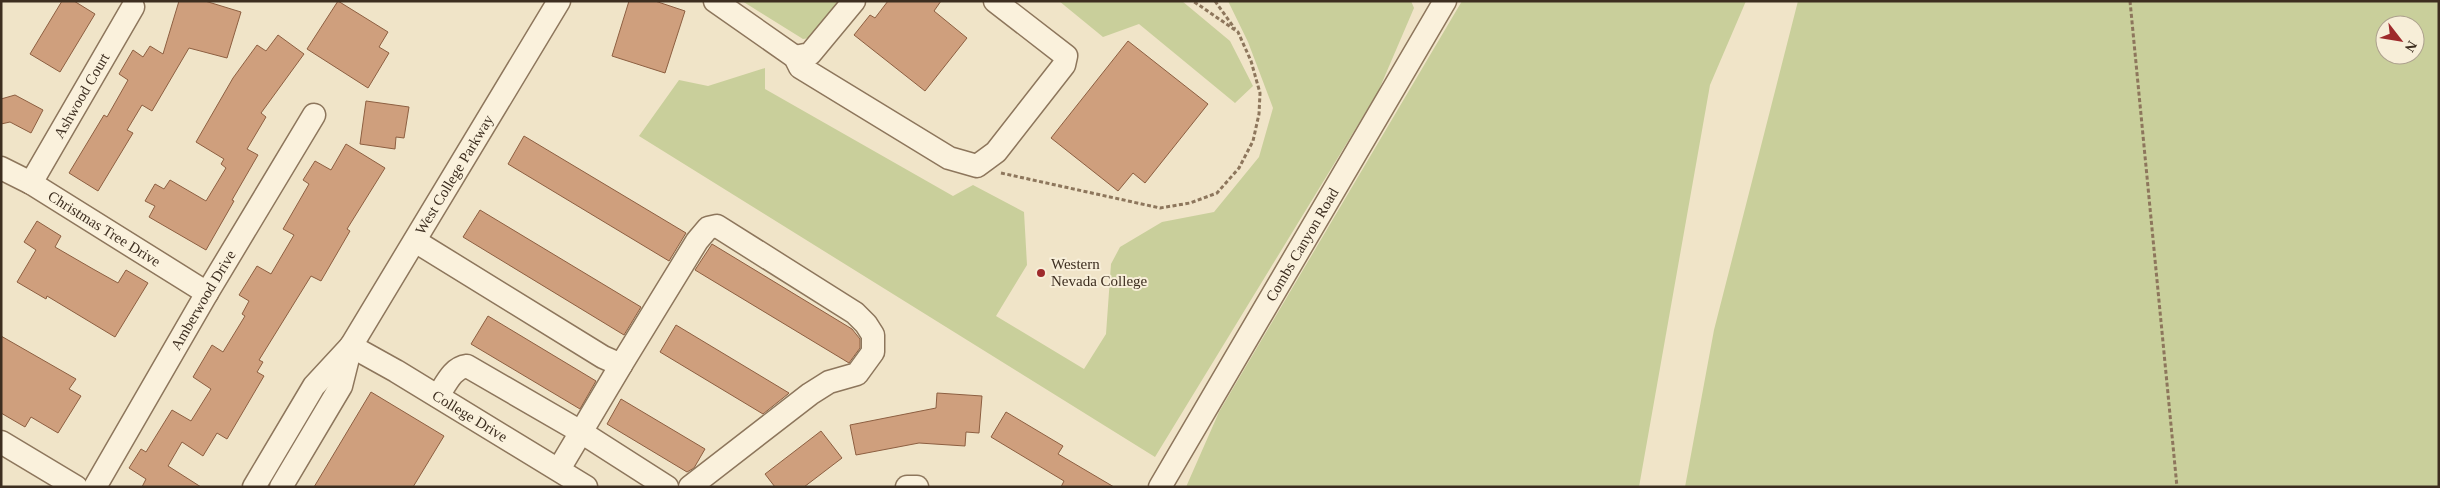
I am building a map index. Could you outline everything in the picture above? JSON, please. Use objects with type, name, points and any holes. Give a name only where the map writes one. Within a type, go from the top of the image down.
[{"type":"street","name":"West College Parkway","points":[[254,487],[314,386],[351,346],[559,1]]},
{"type":"street","points":[[715,1],[795,57],[800,67],[949,158],[977,166],[996,152],[1064,65],[1066,56],[995,1]]},
{"type":"street","points":[[795,57],[810,54],[854,1]]},
{"type":"street","name":"Combs Canyon Road","points":[[1160,487],[1445,1]]},
{"type":"street","name":"Ashwood Court","points":[[31,183],[133,7]]},
{"type":"street","name":"Amberwood Drive","points":[[95,487],[207,293],[314,115]]},
{"type":"street","name":"Christmas Tree Drive","points":[[1,168],[31,183],[207,293]]},
{"type":"street","points":[[559,469],[697,241],[708,228],[717,226],[855,313],[866,324],[873,335],[873,352],[857,374],[829,382],[814,391],[690,487]]},
{"type":"street","points":[[415,241],[603,357],[621,365]]},
{"type":"street","name":"West College Parkway","points":[[281,487],[341,386],[351,346]]},
{"type":"street","name":"College Drive","points":[[351,346],[438,396],[586,487]]},
{"type":"street","points":[[438,396],[454,372],[460,367],[467,366],[581,432],[667,487]]},
{"type":"street","points":[[1,442],[76,487]]},
{"type":"street","points":[[907,487],[917,487]]},
{"type":"path","points":[[1193,1],[1238,32]]},
{"type":"path","points":[[977,166],[1086,193],[1160,208],[1190,203],[1217,193],[1239,168],[1253,141],[1260,114],[1258,85],[1251,61],[1238,32],[1215,1]]},
{"type":"path","points":[[2130,1],[2177,487]]},
{"type":"green space","points":[[742,1],[842,1],[810,38],[803,39]]},
{"type":"green space","points":[[1059,1],[1182,1],[1230,41],[1253,86],[1235,103],[1139,24],[1103,37]]},
{"type":"green space","points":[[1228,1],[1411,1],[1414,8],[1378,92],[1155,457],[639,136],[679,80],[708,86],[765,68],[765,89],[953,196],[973,185],[1024,212],[1027,265],[996,316],[1084,369],[1106,334],[1111,264],[1120,247],[1162,222],[1214,212],[1259,157],[1273,108],[1248,42]]},
{"type":"green space","points":[[1462,1],[1746,1],[1710,85],[1639,487],[1186,487],[1219,412]]},
{"type":"green space","points":[[1798,1],[2439,1],[2439,487],[1685,487],[1714,330]]},
{"type":"building","points":[[62,1],[74,1],[95,14],[60,72],[30,54]]},
{"type":"building","points":[[179,1],[205,1],[241,12],[227,58],[189,48],[152,111],[142,105],[127,130],[133,133],[98,191],[69,173],[104,115],[107,117],[128,80],[119,74],[133,50],[143,57],[150,46],[163,54]]},
{"type":"building","points":[[338,1],[388,32],[379,47],[389,53],[368,88],[307,49]]},
{"type":"building","points":[[629,1],[655,1],[685,11],[665,73],[612,56]]},
{"type":"building","points":[[888,1],[941,1],[934,11],[967,38],[925,91],[854,35],[870,15],[875,18]]},
{"type":"building","points":[[278,35],[304,54],[261,113],[266,117],[247,149],[258,155],[206,250],[149,217],[155,206],[145,201],[155,184],[164,189],[170,180],[206,201],[226,168],[221,164],[224,159],[196,142],[233,78],[257,45],[266,51]]},
{"type":"building","points":[[1128,41],[1208,104],[1145,183],[1133,173],[1118,191],[1051,138]]},
{"type":"building","points":[[15,95],[43,110],[31,133],[10,122],[1,124],[1,99]]},
{"type":"building","points":[[366,101],[409,107],[404,138],[396,137],[395,149],[360,144]]},
{"type":"building","points":[[524,136],[686,233],[669,261],[508,164]]},
{"type":"building","points":[[346,144],[385,168],[347,229],[350,231],[321,281],[311,276],[259,360],[263,362],[257,372],[264,376],[227,439],[217,433],[203,456],[182,442],[168,466],[201,487],[142,487],[146,479],[129,468],[141,449],[146,452],[172,410],[191,421],[211,389],[193,377],[212,345],[223,352],[245,316],[242,314],[249,301],[239,295],[257,266],[271,274],[294,235],[283,229],[309,184],[303,180],[315,161],[331,170]]},
{"type":"building","points":[[480,210],[641,307],[624,335],[463,237]]},
{"type":"building","points":[[37,221],[61,236],[55,247],[118,283],[126,270],[148,283],[115,337],[47,296],[46,299],[17,282],[36,250],[24,242]]},
{"type":"building","points":[[712,244],[852,329],[860,339],[860,348],[849,363],[695,270]]},
{"type":"building","points":[[488,316],[596,381],[580,409],[471,344]]},
{"type":"building","points":[[676,325],[789,393],[763,414],[660,352]]},
{"type":"building","points":[[1,336],[76,379],[69,389],[81,396],[58,433],[31,417],[25,427],[1,413]]},
{"type":"building","points":[[371,392],[444,436],[413,487],[314,487]]},
{"type":"building","points":[[937,393],[982,396],[979,433],[966,432],[965,446],[919,443],[856,455],[850,425],[936,408]]},
{"type":"building","points":[[621,399],[705,449],[694,468],[687,472],[607,424]]},
{"type":"building","points":[[1006,412],[1063,446],[1058,454],[1114,487],[1061,487],[1064,481],[991,437]]},
{"type":"building","points":[[821,431],[842,458],[804,487],[775,487],[765,474]]},
{"type":"place","name":"Western Nevada College","points":[[1041,273]]}]
